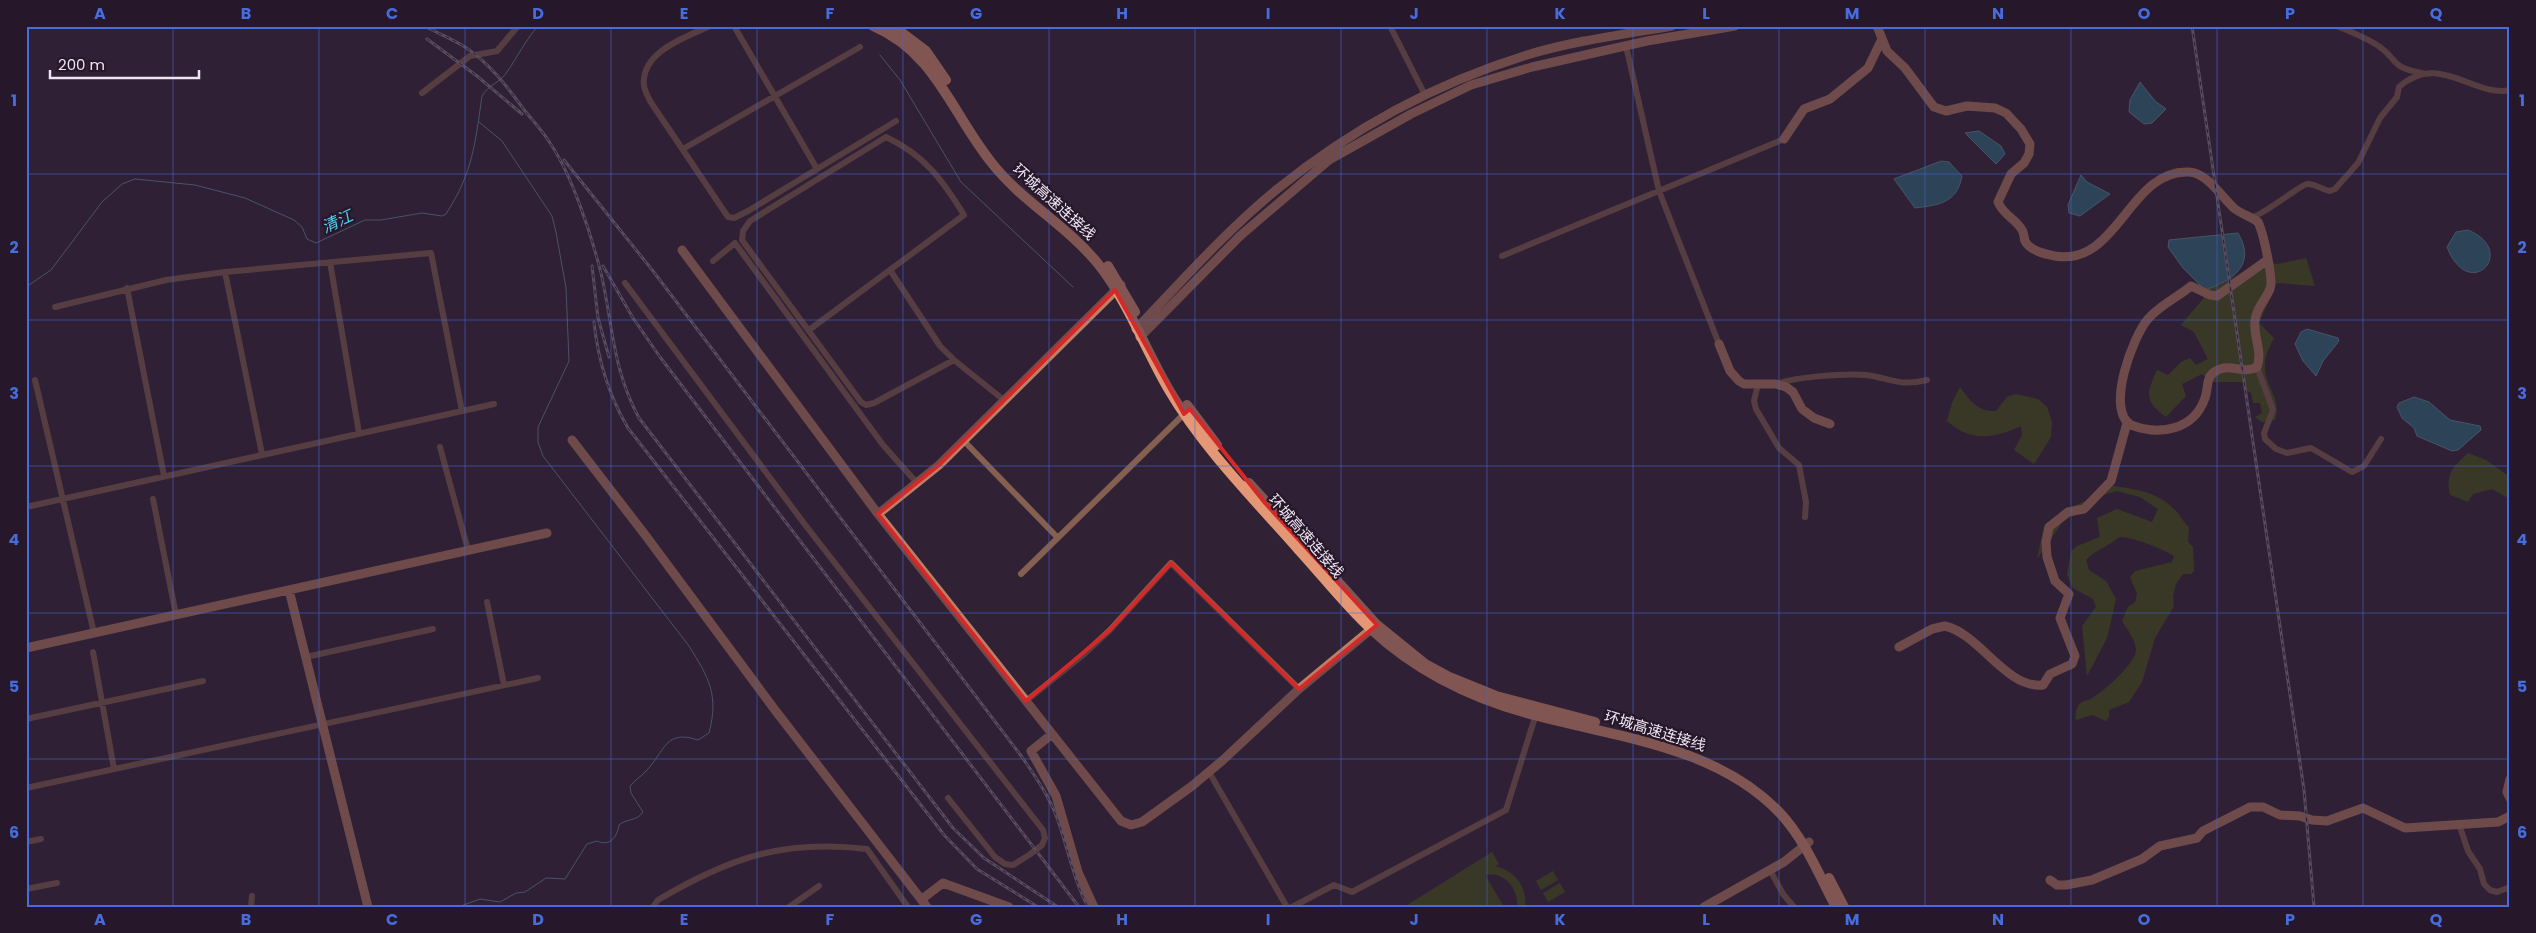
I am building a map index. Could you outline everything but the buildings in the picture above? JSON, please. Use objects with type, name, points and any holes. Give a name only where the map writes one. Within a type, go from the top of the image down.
[{"type":"main road","name":"环城高速连接线","points":[[872,26],[903,42],[915,52],[938,79],[967,130],[1015,191],[1079,242],[1118,287]]},
{"type":"main road","name":"环城高速连接线","points":[[893,26],[926,51],[998,163],[1020,187],[1084,238],[1106,262],[1141,330],[1187,411],[1374,627],[1425,664],[1449,677],[1496,696],[1537,712],[1687,748],[1740,772],[1785,810],[1844,907]]},
{"type":"main road","name":"环城高速连接线","points":[[1806,844],[1836,907]]},
{"type":"street","points":[[422,93],[470,56],[497,52],[518,26]]},
{"type":"street","points":[[710,26],[662,50],[654,58],[647,72],[644,86],[650,101],[728,217],[734,218],[896,121]]},
{"type":"street","points":[[734,26],[817,169]]},
{"type":"street","points":[[1390,26],[1425,95]]},
{"type":"street","points":[[1141,330],[1275,191],[1330,149],[1425,95],[1469,75],[1530,54],[1672,26]]},
{"type":"street","points":[[1141,330],[1240,236],[1329,160],[1411,114],[1472,85],[1532,67],[1626,46],[1735,26]]},
{"type":"street","points":[[1876,26],[1887,51],[1905,68],[1934,107],[1946,111],[1968,106],[1995,108],[2006,113],[2022,129],[2030,144],[2029,154],[2024,163],[2011,174],[2002,188],[1998,202],[2001,210],[2022,230],[2029,246],[2057,256],[2079,256],[2111,233],[2151,186],[2168,174],[2190,172],[2198,174],[2236,209],[2245,216],[2253,217],[2273,207],[2302,185],[2311,184],[2330,192],[2335,189],[2358,163],[2380,118],[2397,98],[2399,87],[2422,73]]},
{"type":"street","points":[[2337,26],[2357,33],[2377,45],[2401,68],[2454,77],[2490,88],[2510,90]]},
{"type":"street","points":[[1502,256],[1784,139],[1804,109],[1830,99],[1868,68],[1882,39]]},
{"type":"street","points":[[1626,46],[1659,191],[1719,344],[1730,371],[1735,378],[1744,384],[1776,384],[1790,380],[1844,375],[1867,375],[1907,384],[1927,380]]},
{"type":"street","points":[[683,149],[860,47]]},
{"type":"street","points":[[808,330],[964,215],[946,185],[918,155],[886,137],[750,222],[743,230],[742,240],[808,330],[861,402],[866,405],[874,403],[954,360]]},
{"type":"street","points":[[2253,217],[2258,222],[2265,239],[2266,261],[2272,282],[2255,320],[2260,358],[2257,367],[2273,410],[2264,433],[2265,439],[2276,449],[2293,453],[2311,448],[2352,472],[2364,466],[2381,439]]},
{"type":"street","points":[[713,261],[735,243],[883,445],[917,483]]},
{"type":"street","points":[[682,250],[878,514],[1121,821],[1131,825],[1142,822],[1209,772],[1298,689],[1374,627]]},
{"type":"street","points":[[55,307],[127,288],[224,272],[431,253],[462,411]]},
{"type":"street","points":[[1899,647],[1932,629],[1945,626],[1983,649],[2026,683],[2043,685],[2050,674],[2072,664],[2075,656],[2060,618],[2069,594],[2055,581],[2046,557],[2047,534],[2053,522],[2068,512],[2084,509],[2111,481],[2127,423],[2120,404],[2120,392],[2134,342],[2147,320],[2191,286],[2218,296],[2266,261]]},
{"type":"street","points":[[330,262],[358,433]]},
{"type":"street","points":[[890,270],[940,346],[954,360],[1005,400]]},
{"type":"street","points":[[224,272],[262,454]]},
{"type":"street","points":[[625,283],[806,526],[1043,830],[1045,838],[1042,845],[1014,864],[1005,864],[994,857],[948,798]]},
{"type":"street","points":[[878,514],[917,483],[964,441],[1118,287]]},
{"type":"street","points":[[127,288],[164,476]]},
{"type":"street","points":[[2127,423],[2146,430],[2180,428],[2195,415],[2204,400],[2209,376],[2215,371],[2231,367],[2247,371],[2257,367]]},
{"type":"street","points":[[35,380],[94,633]]},
{"type":"street","points":[[1758,384],[1754,401],[1756,409],[1779,448],[1799,465],[1806,502],[1805,517]]},
{"type":"street","points":[[1776,384],[1793,392],[1802,409],[1814,418],[1830,424]]},
{"type":"street","points":[[26,507],[494,404]]},
{"type":"street","points":[[1021,574],[1187,411]]},
{"type":"street","points":[[572,440],[775,710],[924,903],[943,883],[1009,907]]},
{"type":"street","points":[[964,441],[1058,538]]},
{"type":"street","points":[[440,447],[468,550]]},
{"type":"street","points":[[153,499],[176,615]]},
{"type":"street","points":[[26,648],[547,533]]},
{"type":"street","points":[[1026,701],[1082,656],[1110,630],[1171,563],[1298,689]]},
{"type":"street","points":[[290,590],[368,907]]},
{"type":"street","points":[[487,602],[504,685]]},
{"type":"street","points":[[306,657],[433,630]]},
{"type":"street","points":[[93,652],[114,769]]},
{"type":"street","points":[[26,788],[538,678]]},
{"type":"street","points":[[26,719],[203,681]]},
{"type":"street","points":[[1292,907],[1334,886],[1352,892],[1506,810],[1537,712]]},
{"type":"street","points":[[1052,734],[1031,751],[1056,796],[1078,872],[1094,907]]},
{"type":"street","points":[[1209,772],[1287,907]]},
{"type":"street","points":[[2510,779],[2507,792],[2510,798]]},
{"type":"street","points":[[2050,880],[2057,884],[2066,885],[2092,880],[2142,859],[2160,846],[2197,838],[2203,831],[2250,807],[2263,807],[2280,815],[2300,816],[2312,820],[2327,821],[2363,808],[2405,828],[2498,822],[2510,816]]},
{"type":"street","points":[[2459,824],[2468,851],[2480,869],[2484,884],[2490,890],[2497,892],[2510,887]]},
{"type":"street","points":[[26,842],[41,839]]},
{"type":"street","points":[[1704,907],[1784,862],[1806,844]]},
{"type":"street","points":[[653,907],[658,900],[700,875],[723,865],[777,850],[836,845],[866,849],[908,907]]},
{"type":"street","points":[[1770,870],[1783,894],[1794,907]]},
{"type":"street","points":[[26,889],[56,882]]},
{"type":"street","points":[[789,907],[819,886]]},
{"type":"street","points":[[251,907],[252,896]]},
{"type":"highlighted area","points":[[1115,290],[1184,414],[1190,409],[1265,503],[1377,625],[1299,689],[1171,563],[1110,630],[1026,701],[878,514],[939,465]]},
{"type":"green space","points":[[2306,258],[2315,286],[2277,283],[2259,323],[2274,338],[2267,353],[2265,364],[2268,383],[2277,409],[2275,420],[2262,422],[2255,417],[2262,413],[2260,403],[2253,403],[2251,393],[2244,390],[2244,382],[2212,382],[2202,374],[2182,384],[2186,396],[2166,417],[2153,406],[2150,401],[2149,390],[2157,370],[2168,375],[2181,362],[2190,358],[2196,365],[2208,359],[2194,332],[2181,325],[2203,299],[2205,290],[2220,285],[2260,262],[2278,264]]},
{"type":"green space","points":[[1960,387],[1975,405],[1984,410],[1996,411],[2007,397],[2016,394],[2038,399],[2047,407],[2052,422],[2051,437],[2034,464],[2014,450],[2022,435],[2021,426],[2002,433],[1983,436],[1965,433],[1947,421],[1952,403]]},
{"type":"green space","points":[[2468,453],[2486,460],[2510,477],[2510,499],[2492,489],[2473,494],[2468,502],[2450,495],[2449,482],[2452,471]]},
{"type":"green space","points":[[2104,485],[2150,494],[2167,503],[2176,511],[2189,527],[2188,542],[2193,547],[2194,571],[2191,574],[2183,574],[2176,584],[2173,596],[2174,606],[2155,638],[2142,682],[2129,702],[2109,710],[2109,717],[2106,721],[2092,715],[2076,720],[2078,706],[2111,684],[2135,655],[2134,642],[2122,621],[2128,607],[2135,602],[2137,594],[2130,577],[2135,571],[2172,562],[2174,556],[2147,544],[2119,537],[2086,560],[2089,570],[2106,581],[2116,599],[2107,638],[2087,676],[2082,626],[2096,607],[2093,599],[2073,588],[2067,575],[2071,551],[2077,546],[2100,537],[2097,518],[2117,509],[2152,522],[2158,509],[2140,497],[2117,491],[2100,496],[2062,523],[2037,559],[2044,526],[2064,510],[2088,500]]},
{"type":"green space","points":[[1492,852],[1499,864],[1495,866],[1514,876],[1522,886],[1525,907],[1517,907],[1516,893],[1509,882],[1492,874],[1485,875],[1504,907],[1404,907]]},
{"type":"green space","points":[[1553,871],[1558,880],[1541,890],[1536,881]]},
{"type":"green space","points":[[1560,883],[1565,892],[1548,902],[1543,893]]},
{"type":"water","points":[[2140,82],[2155,101],[2166,109],[2152,123],[2144,124],[2129,112],[2130,100]]},
{"type":"water","points":[[1979,131],[2001,146],[2005,154],[1996,164],[1965,133]]},
{"type":"water","points":[[1941,161],[1949,162],[1962,176],[1960,185],[1956,192],[1946,201],[1932,206],[1915,208],[1894,179]]},
{"type":"water","points":[[2081,175],[2087,182],[2110,194],[2080,216],[2069,213],[2068,205]]},
{"type":"water","points":[[2468,230],[2483,239],[2489,250],[2490,260],[2485,268],[2477,272],[2467,271],[2456,263],[2447,247],[2456,232]]},
{"type":"water","points":[[2238,233],[2245,254],[2239,270],[2224,282],[2205,290],[2183,268],[2168,247],[2169,240]]},
{"type":"water","points":[[2307,329],[2338,338],[2339,341],[2323,361],[2316,376],[2303,361],[2295,344],[2301,332]]},
{"type":"water","points":[[2414,397],[2429,402],[2450,420],[2480,426],[2481,430],[2458,450],[2452,451],[2417,436],[2414,428],[2402,418],[2397,407],[2399,403]]},
{"type":"waterway","name":"清江","points":[[26,287],[51,270],[102,202],[122,184],[135,179],[195,185],[245,198],[294,220],[302,227],[307,239],[316,243],[365,220],[381,220],[422,213],[442,216],[446,214],[462,185],[472,157],[482,96],[504,75],[538,26]]},
{"type":"waterway","points":[[880,55],[900,80],[961,182],[1073,287]]},
{"type":"waterway","points":[[458,907],[480,899],[500,902],[516,893],[525,892],[546,878],[565,879],[587,844],[597,841],[602,843],[609,842],[615,837],[619,825],[634,819],[643,812],[631,793],[630,786],[645,772],[662,749],[672,740],[679,737],[698,740],[709,733],[713,708],[707,678],[689,646],[543,456],[538,442],[538,427],[569,361],[566,288],[556,232],[552,216],[502,141],[479,122]]},
{"type":"railway","points":[[424,26],[465,47],[489,67],[544,134],[558,156],[580,205],[592,241],[601,273],[618,364],[623,382],[639,418],[953,828],[984,858],[1058,907]]},
{"type":"railway","points":[[2192,26],[2304,790],[2314,907]]},
{"type":"railway","points":[[427,39],[477,76],[522,114]]},
{"type":"railway","points":[[564,160],[653,271],[1022,757],[1054,810],[1078,886],[1088,907]]},
{"type":"railway","points":[[592,266],[598,318],[609,357]]},
{"type":"railway","points":[[603,266],[633,318],[660,357],[1079,907]]},
{"type":"railway","points":[[594,322],[598,350],[605,377],[615,403],[628,428],[945,836],[977,869],[1038,907]]}]
